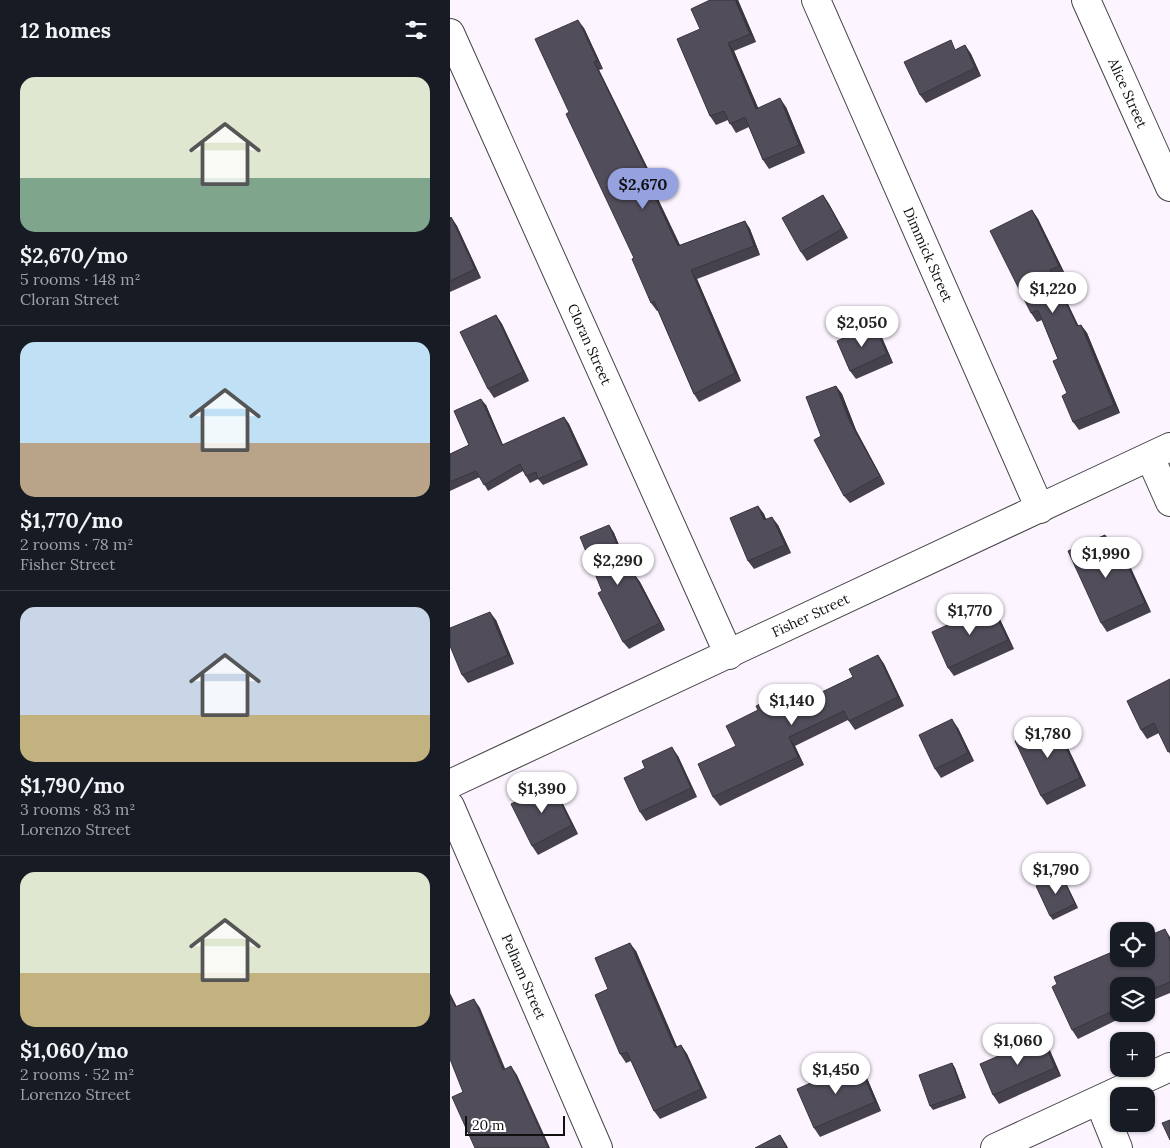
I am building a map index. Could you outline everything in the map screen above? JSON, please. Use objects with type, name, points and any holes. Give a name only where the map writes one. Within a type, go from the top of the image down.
[{"type":"street","name":"Dimmick Street","points":[[816,0],[1040,509]]},
{"type":"street","name":"Alice Street","points":[[1086,0],[1170,187]]},
{"type":"street","name":"Cloran Street","points":[[450,33],[729,655]]},
{"type":"street","name":"Fisher Street","points":[[450,784],[1160,452]]},
{"type":"street","points":[[1160,452],[1170,502]]},
{"type":"street","name":"Pelham Street","points":[[450,806],[598,1148]]},
{"type":"street","points":[[995,1148],[1170,1067]]},
{"type":"street","points":[[1099,1101],[1118,1148]]},
{"type":"building","points":[[710,0],[735,0],[750,34],[728,43],[756,109],[780,98],[799,145],[763,160],[745,117],[730,124],[724,111],[710,116],[677,39],[700,29],[691,9]]},
{"type":"building","points":[[578,20],[597,60],[594,62],[646,168],[642,170],[678,246],[745,221],[754,246],[691,270],[735,373],[694,394],[654,301],[651,303],[632,259],[634,258],[566,114],[569,112],[535,39]]},
{"type":"building","points":[[951,40],[955,50],[965,45],[975,68],[920,95],[904,62]]},
{"type":"building","points":[[823,195],[842,229],[801,252],[782,218]]},
{"type":"building","points":[[1032,210],[1059,266],[1050,270],[1077,326],[1081,325],[1114,405],[1073,422],[1062,396],[1067,393],[1053,361],[1058,359],[1038,310],[1031,313],[990,231]]},
{"type":"building","points":[[450,218],[475,269],[450,281]]},
{"type":"building","points":[[496,315],[523,372],[488,389],[460,332]]},
{"type":"building","points":[[874,324],[887,354],[850,371],[837,341]]},
{"type":"building","points":[[836,386],[850,422],[880,476],[844,496],[814,440],[821,436],[806,397]]},
{"type":"building","points":[[481,399],[502,445],[564,417],[583,459],[538,479],[536,472],[526,476],[520,464],[484,485],[476,471],[450,482],[450,454],[469,445],[454,411]]},
{"type":"building","points":[[758,506],[764,520],[772,517],[785,545],[748,561],[730,518]]},
{"type":"building","points":[[609,525],[630,576],[634,574],[660,623],[623,642],[598,593],[602,591],[580,537]]},
{"type":"building","points":[[1105,535],[1117,559],[1123,556],[1145,603],[1101,623],[1068,551]]},
{"type":"building","points":[[991,605],[1008,640],[948,668],[932,632]]},
{"type":"building","points":[[490,612],[508,655],[462,675],[450,646],[450,628]]},
{"type":"building","points":[[878,655],[898,697],[849,721],[844,711],[789,737],[798,757],[713,797],[698,764],[736,746],[726,726],[758,710],[756,706],[784,692],[791,707],[853,677],[849,669]]},
{"type":"building","points":[[1170,679],[1170,751],[1168,752],[1154,723],[1141,730],[1127,701]]},
{"type":"building","points":[[952,719],[968,753],[935,769],[919,735]]},
{"type":"building","points":[[1054,723],[1080,778],[1041,796],[1015,741]]},
{"type":"building","points":[[672,747],[691,788],[640,812],[624,778],[645,768],[642,761]]},
{"type":"building","points":[[551,783],[572,825],[532,846],[511,804]]},
{"type":"building","points":[[1061,874],[1075,904],[1050,916],[1036,886]]},
{"type":"building","points":[[1165,929],[1170,941],[1170,982],[1155,988],[1155,977],[1110,977],[1110,1012],[1072,1030],[1052,987],[1057,984],[1054,977],[1110,953],[1110,967],[1155,967],[1155,933]]},
{"type":"building","points":[[630,943],[675,1048],[681,1045],[701,1089],[654,1111],[627,1052],[620,1054],[595,995],[608,989],[595,958]]},
{"type":"building","points":[[450,997],[455,1007],[474,999],[503,1070],[511,1066],[548,1148],[475,1148],[452,1097],[463,1092],[450,1059]]},
{"type":"building","points":[[1042,1037],[1055,1068],[993,1095],[980,1064]]},
{"type":"building","points":[[858,1062],[875,1102],[814,1128],[797,1089]]},
{"type":"building","points":[[952,1063],[963,1094],[930,1106],[919,1075]]},
{"type":"building","points":[[1170,1120],[1170,1140],[1162,1123]]},
{"type":"building","points":[[780,1135],[787,1148],[755,1148]]}]
